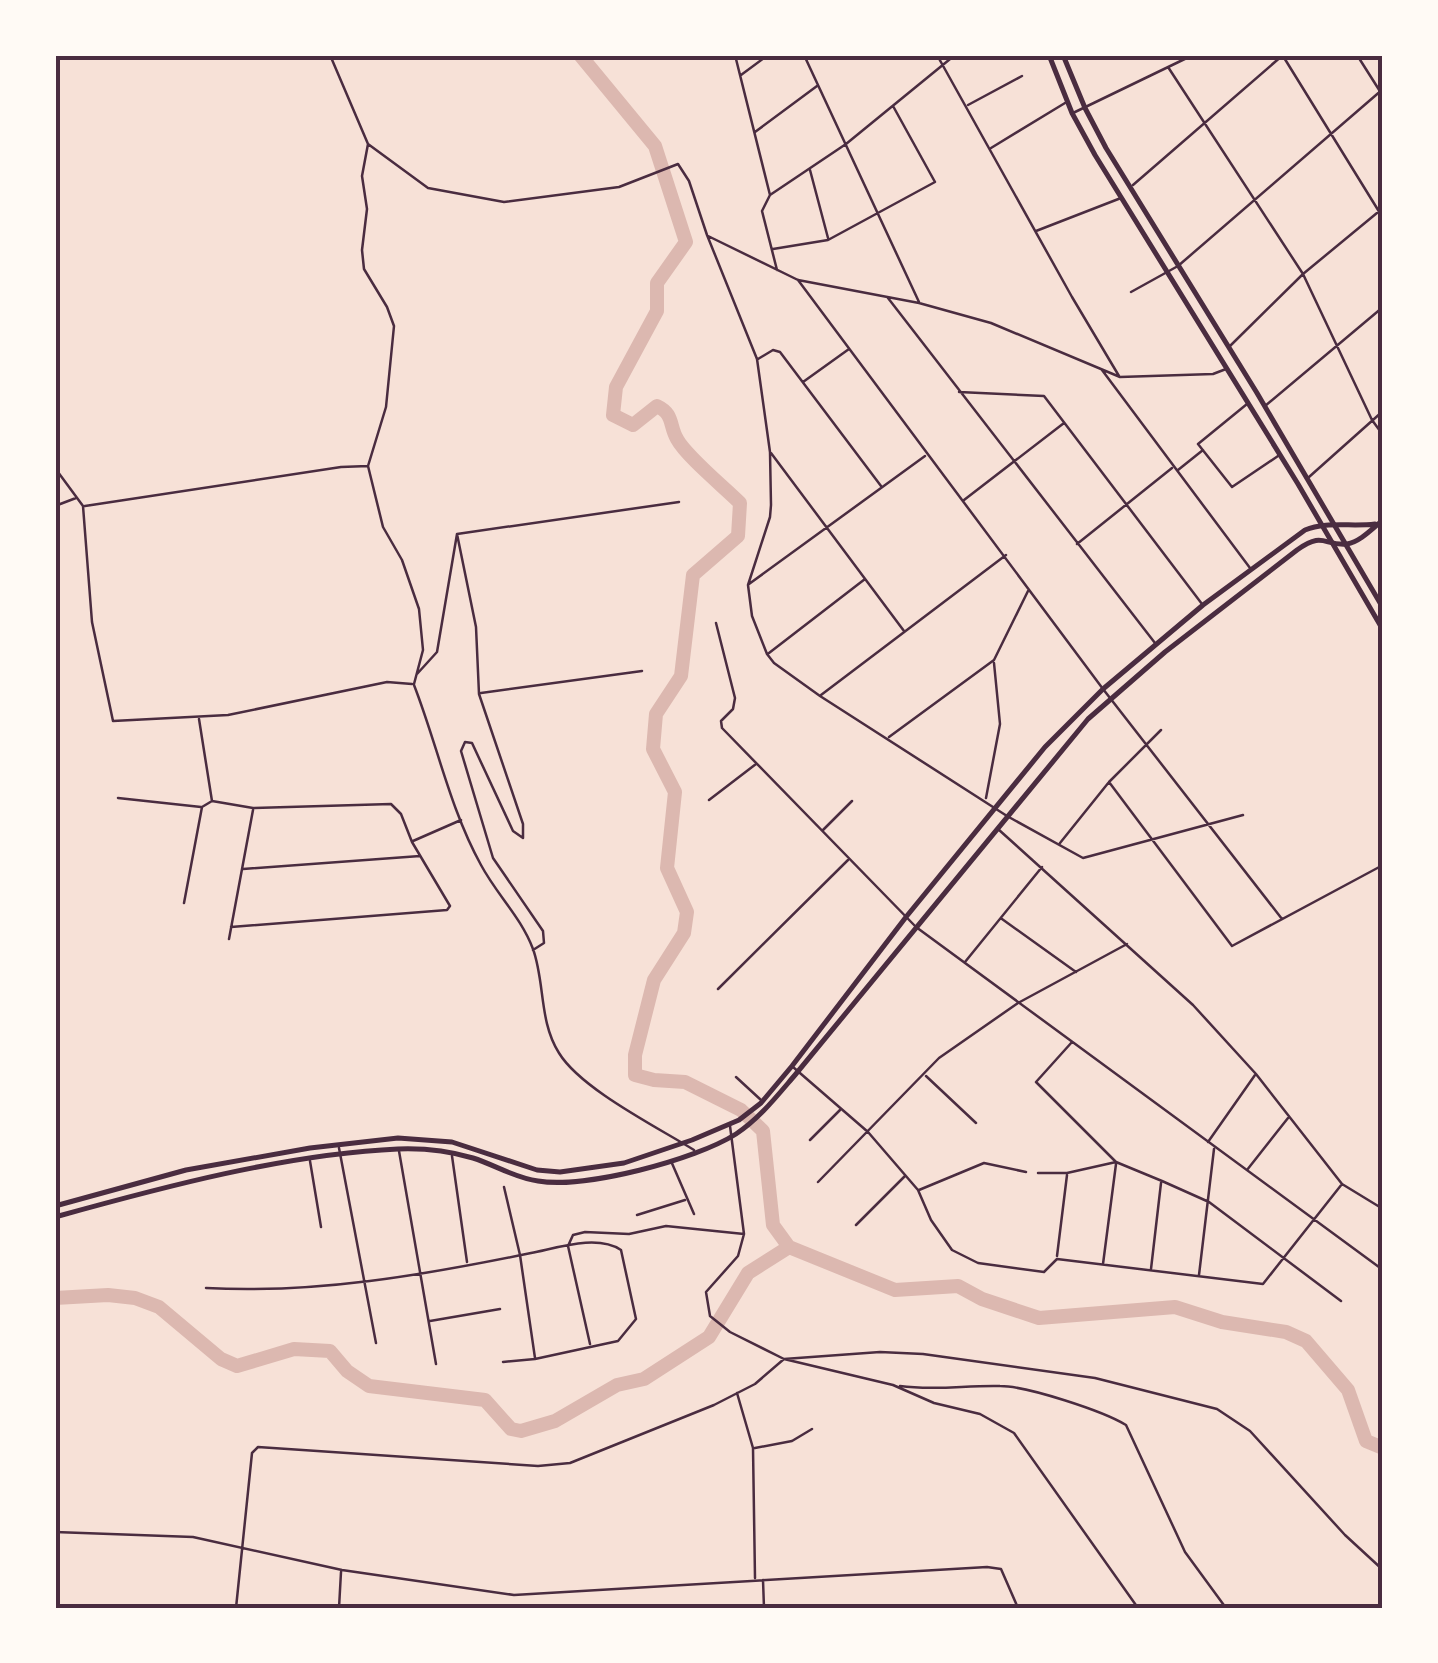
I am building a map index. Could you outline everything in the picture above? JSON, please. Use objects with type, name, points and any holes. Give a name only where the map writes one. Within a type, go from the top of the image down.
[{"type":"main road","points":[[1049,55],[1072,113],[1383,630]]},
{"type":"main road","points":[[1064,55],[1084,108],[1383,607]]},
{"type":"main road","points":[[55,1206],[230,1162],[338,1145],[421,1138],[478,1148],[536,1170],[560,1172],[624,1162],[730,1125],[762,1102],[1045,747],[1104,688],[1202,605],[1304,530],[1320,524],[1380,522]]},
{"type":"main road","points":[[55,1218],[232,1174],[399,1149],[452,1153],[536,1181],[561,1183],[626,1174],[731,1137],[767,1108],[798,1072],[1088,720],[1165,652],[1310,541],[1346,544],[1362,538],[1380,522]]},
{"type":"main road","points":[[230,1162],[232,1174]]},
{"type":"main road","points":[[129,1186],[132,1196]]},
{"type":"street","points":[[330,55],[368,144],[428,188],[504,202],[619,187],[676,164],[682,167],[757,359],[770,452],[770,517],[748,585],[752,616],[774,662],[820,696],[1007,816],[1083,858],[1242,816]]},
{"type":"street","points":[[735,55],[770,195]]},
{"type":"street","points":[[740,76],[768,55]]},
{"type":"street","points":[[804,55],[920,303]]},
{"type":"street","points":[[938,55],[1120,377]]},
{"type":"street","points":[[777,270],[762,210],[770,195],[846,144],[955,55]]},
{"type":"street","points":[[1072,113],[1193,55]]},
{"type":"street","points":[[1131,187],[1283,55],[1381,209],[1383,218]]},
{"type":"street","points":[[1131,292],[1168,274],[1382,92],[1356,55]]},
{"type":"street","points":[[1168,67],[1303,274],[1372,420],[1383,435]]},
{"type":"street","points":[[966,106],[1022,76]]},
{"type":"street","points":[[754,132],[819,85]]},
{"type":"street","points":[[989,149],[1067,102]]},
{"type":"street","points":[[773,248],[828,240],[935,182],[892,106]]},
{"type":"street","points":[[368,144],[362,176],[366,209],[364,269],[394,326],[386,406],[368,466],[384,526],[402,560],[419,609],[422,650],[414,684],[440,766],[481,866],[518,917],[534,950],[545,1015],[557,1051],[578,1076],[696,1151]]},
{"type":"street","points":[[810,170],[828,240]]},
{"type":"street","points":[[1036,232],[1122,198]]},
{"type":"street","points":[[1228,348],[1303,274],[1381,209]]},
{"type":"street","points":[[706,235],[798,280],[920,303],[990,323],[1120,377],[1212,374],[1226,370]]},
{"type":"street","points":[[798,280],[1029,590],[1282,919]]},
{"type":"street","points":[[888,298],[1156,645]]},
{"type":"street","points":[[1265,406],[1383,307]]},
{"type":"street","points":[[802,383],[848,349]]},
{"type":"street","points":[[757,359],[773,350],[780,352],[882,487]]},
{"type":"street","points":[[1102,370],[1251,569]]},
{"type":"street","points":[[959,392],[1042,394],[1202,605]]},
{"type":"street","points":[[1248,404],[1198,444],[1232,487],[1280,456]]},
{"type":"street","points":[[1308,478],[1383,411]]},
{"type":"street","points":[[963,501],[1064,422]]},
{"type":"street","points":[[1076,544],[1126,503],[1203,450]]},
{"type":"street","points":[[770,452],[905,632]]},
{"type":"street","points":[[748,585],[927,455]]},
{"type":"street","points":[[83,506],[368,466]]},
{"type":"street","points":[[55,468],[83,506],[92,622],[112,718],[117,721],[228,715],[387,682],[414,684]]},
{"type":"street","points":[[55,506],[78,498]]},
{"type":"street","points":[[457,534],[678,502]]},
{"type":"street","points":[[416,676],[436,652],[457,534]]},
{"type":"street","points":[[457,534],[476,627],[479,694],[523,824],[523,838],[512,831],[472,743],[465,742],[462,751],[493,858],[543,931],[544,943],[534,950]]},
{"type":"street","points":[[820,696],[1006,555]]},
{"type":"street","points":[[768,654],[865,579]]},
{"type":"street","points":[[887,739],[994,660],[1029,590]]},
{"type":"street","points":[[716,623],[735,698],[733,708],[720,725],[916,927],[1383,1270]]},
{"type":"street","points":[[986,800],[1000,724],[994,660]]},
{"type":"street","points":[[479,694],[642,671]]},
{"type":"street","points":[[199,717],[212,802]]},
{"type":"street","points":[[1059,844],[1109,782],[1161,730]]},
{"type":"street","points":[[710,800],[757,764]]},
{"type":"street","points":[[1109,782],[1232,946],[1383,865]]},
{"type":"street","points":[[118,798],[202,807],[212,802],[253,808],[390,804],[401,814],[449,909],[232,926]]},
{"type":"street","points":[[822,831],[852,801]]},
{"type":"street","points":[[184,903],[202,807]]},
{"type":"street","points":[[229,939],[253,808]]},
{"type":"street","points":[[412,842],[462,819]]},
{"type":"street","points":[[997,828],[1193,1005],[1256,1074],[1342,1184],[1383,1209]]},
{"type":"street","points":[[243,869],[420,856]]},
{"type":"street","points":[[718,990],[849,858]]},
{"type":"street","points":[[964,963],[1042,867]]},
{"type":"street","points":[[1001,918],[1076,972]]},
{"type":"street","points":[[818,1182],[940,1058],[1018,1003],[1128,943]]},
{"type":"street","points":[[1072,1041],[1036,1082],[1116,1162],[1208,1202],[1340,1301]]},
{"type":"street","points":[[792,1066],[868,1132],[918,1190],[932,1220],[960,1256],[978,1263],[1044,1272],[1057,1259],[1067,1173]]},
{"type":"street","points":[[924,1074],[976,1122]]},
{"type":"street","points":[[1208,1143],[1256,1074]]},
{"type":"street","points":[[736,1077],[762,1102]]},
{"type":"street","points":[[810,1140],[841,1109]]},
{"type":"street","points":[[1246,1172],[1289,1117]]},
{"type":"street","points":[[730,1125],[744,1234],[738,1256],[706,1292],[710,1316],[730,1332],[784,1360],[936,1390],[1006,1386],[1109,1416],[1126,1425],[1185,1552],[1226,1608]]},
{"type":"street","points":[[338,1145],[376,1343]]},
{"type":"street","points":[[1198,1276],[1214,1148]]},
{"type":"street","points":[[399,1149],[436,1364]]},
{"type":"street","points":[[452,1153],[467,1264]]},
{"type":"street","points":[[310,1160],[321,1227]]},
{"type":"street","points":[[671,1160],[694,1214]]},
{"type":"street","points":[[1038,1173],[1067,1173],[1116,1162]]},
{"type":"street","points":[[1102,1264],[1116,1162]]},
{"type":"street","points":[[918,1190],[984,1163],[1026,1172]]},
{"type":"street","points":[[856,1225],[905,1176]]},
{"type":"street","points":[[1150,1269],[1162,1182]]},
{"type":"street","points":[[1057,1259],[1263,1284],[1342,1184]]},
{"type":"street","points":[[504,1188],[520,1256],[535,1359]]},
{"type":"street","points":[[637,1215],[687,1200]]},
{"type":"street","points":[[590,1346],[568,1246],[573,1235],[629,1234],[666,1226],[744,1234]]},
{"type":"street","points":[[206,1288],[266,1291],[366,1282],[568,1246],[602,1243],[620,1250],[635,1324],[618,1341],[503,1362]]},
{"type":"street","points":[[429,1321],[500,1309]]},
{"type":"street","points":[[236,1608],[252,1453],[258,1447],[538,1466],[570,1462],[670,1425],[755,1384],[784,1360],[880,1352],[923,1354],[1095,1378],[1206,1405],[1250,1432],[1345,1535],[1383,1570]]},
{"type":"street","points":[[894,1384],[934,1403],[980,1414],[1014,1434],[1138,1608]]},
{"type":"street","points":[[736,1392],[754,1448],[755,1579]]},
{"type":"street","points":[[754,1448],[792,1442],[812,1429]]},
{"type":"street","points":[[55,1532],[194,1538],[342,1570],[514,1595],[986,1567],[1001,1570],[1018,1608]]},
{"type":"street","points":[[339,1608],[342,1570]]},
{"type":"street","points":[[762,1579],[764,1608]]},
{"type":"waterway","points":[[580,55],[655,146],[686,242],[657,283],[657,311],[616,387],[613,415],[633,425],[657,406],[662,409],[682,446],[740,503],[738,536],[693,575],[681,676],[656,714],[653,749],[675,792],[667,868],[687,912],[684,933],[654,980],[635,1055],[635,1075],[685,1082],[741,1110],[763,1131],[773,1225],[789,1247],[895,1290],[958,1286],[982,1299],[1039,1318],[1175,1307],[1222,1322],[1286,1332],[1306,1341],[1348,1390],[1366,1441],[1383,1448]]},
{"type":"waterway","points":[[55,1298],[135,1298],[159,1307],[221,1359],[237,1366],[294,1349],[330,1351],[347,1371],[369,1386],[485,1400],[511,1429],[521,1431],[555,1421],[617,1385],[644,1379],[709,1337],[748,1273],[789,1247]]}]
